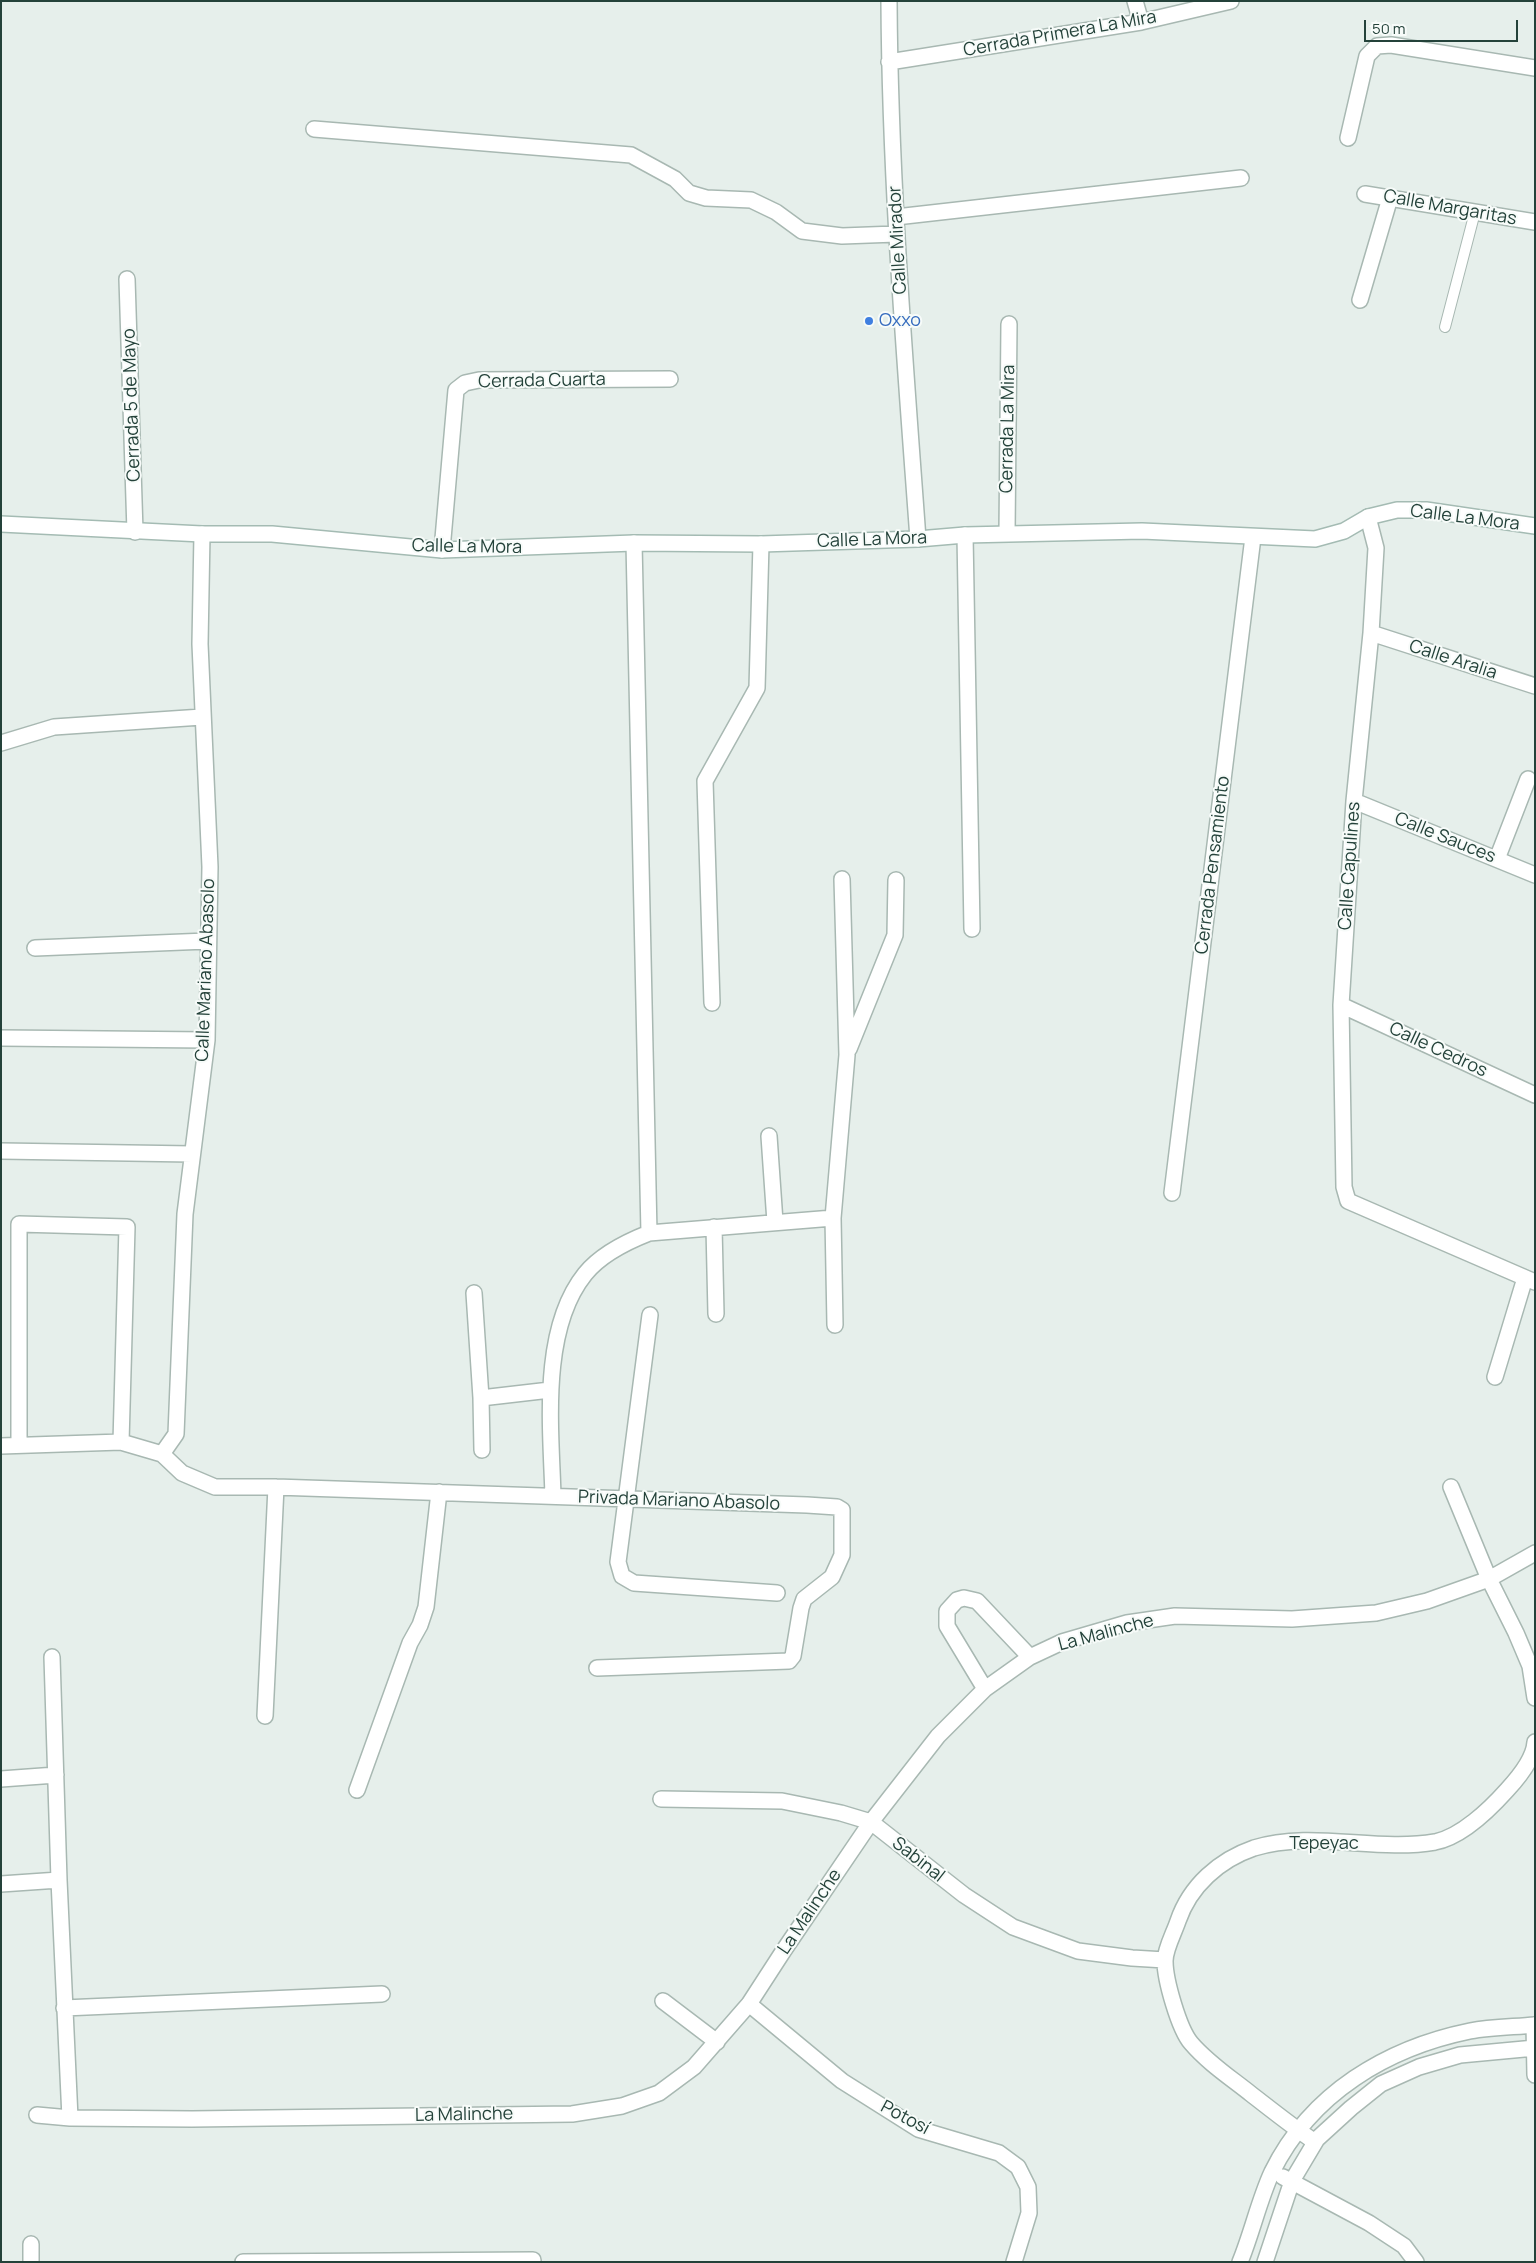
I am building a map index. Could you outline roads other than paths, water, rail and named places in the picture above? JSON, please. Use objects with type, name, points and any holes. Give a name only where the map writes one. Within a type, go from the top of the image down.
[{"type":"street","name":"Calle Mirador","points":[[889,1],[889,62],[896,234],[918,539]]},
{"type":"street","points":[[1135,1],[1141,22]]},
{"type":"street","name":"Cerrada Primera La Mira","points":[[889,62],[1141,22],[1231,1]]},
{"type":"street","points":[[1348,138],[1367,56],[1377,46],[1391,46],[1535,68]]},
{"type":"street","points":[[314,129],[631,155],[675,179],[689,193],[706,198],[752,200],[776,212],[802,230],[842,236],[896,234]]},
{"type":"street","points":[[896,217],[1241,178]]},
{"type":"street","name":"Calle Margaritas","points":[[1365,194],[1535,222]]},
{"type":"street","points":[[1360,300],[1390,198]]},
{"type":"street","name":"Cerrada 5 de Mayo","points":[[127,279],[136,532]]},
{"type":"street","name":"Cerrada La Mira","points":[[1007,533],[1009,324]]},
{"type":"street","name":"Cerrada Cuarta","points":[[442,550],[456,390],[465,383],[478,380],[670,379]]},
{"type":"street","name":"Calle La Mora","points":[[1,524],[136,532],[272,534],[442,550],[634,543],[761,544],[918,539],[1007,533],[1142,531],[1315,539],[1344,531],[1368,517],[1397,510],[1426,510],[1535,526]]},
{"type":"street","name":"Calle Capulines","points":[[1368,517],[1376,548],[1371,633],[1354,801],[1341,1005],[1344,1187],[1348,1201],[1361,1209],[1530,1280]]},
{"type":"street","name":"Calle Mariano Abasolo","points":[[162,1454],[176,1434],[184,1214],[207,1040],[207,941],[210,867],[200,644],[202,534]]},
{"type":"street","points":[[965,535],[972,929]]},
{"type":"street","name":"Cerrada Pensamiento","points":[[1172,1193],[1253,537]]},
{"type":"street","points":[[634,543],[649,1233]]},
{"type":"street","points":[[712,1003],[705,781],[757,688],[761,544]]},
{"type":"street","name":"Calle Aralia","points":[[1371,633],[1535,686]]},
{"type":"street","points":[[1,743],[54,727],[202,717]]},
{"type":"street","points":[[1497,859],[1528,779]]},
{"type":"street","name":"Calle Sauces","points":[[1354,801],[1535,875]]},
{"type":"street","points":[[835,1325],[833,1218],[847,1055],[842,880]]},
{"type":"street","points":[[847,1055],[896,935],[896,880]]},
{"type":"street","points":[[35,948],[207,941]]},
{"type":"street","name":"Calle Cedros","points":[[1341,1005],[1535,1096]]},
{"type":"street","points":[[1,1038],[207,1040]]},
{"type":"street","points":[[769,1136],[775,1222]]},
{"type":"street","points":[[1,1151],[192,1154]]},
{"type":"street","points":[[553,1496],[550,1390],[562,1314],[585,1273],[618,1245],[649,1233],[833,1218]]},
{"type":"street","points":[[19,1445],[19,1224],[128,1228],[121,1442]]},
{"type":"street","points":[[714,1227],[716,1314]]},
{"type":"street","points":[[1495,1377],[1530,1280]]},
{"type":"street","points":[[474,1293],[481,1398],[482,1450]]},
{"type":"street","points":[[650,1315],[618,1562],[622,1576],[634,1583],[777,1593]]},
{"type":"street","points":[[481,1398],[550,1390]]},
{"type":"street","points":[[1,1446],[121,1442],[162,1454]]},
{"type":"street","name":"Privada Mariano Abasolo","points":[[162,1454],[182,1473],[215,1487],[276,1487],[626,1498],[837,1507],[842,1510],[842,1555],[832,1577],[804,1599],[800,1608],[793,1656],[789,1661],[597,1668]]},
{"type":"street","points":[[266,1716],[276,1487]]},
{"type":"street","points":[[1452,1487],[1489,1578],[1530,1666],[1535,1698]]},
{"type":"street","points":[[357,1790],[410,1642],[420,1624],[426,1606],[439,1492]]},
{"type":"street","name":"La Malinche","points":[[37,2115],[70,2118],[192,2119],[572,2114],[622,2106],[659,2093],[694,2067],[749,2004],[871,1822],[938,1736],[985,1689],[1030,1657],[1062,1642],[1127,1623],[1175,1616],[1292,1619],[1376,1613],[1427,1601],[1489,1578],[1535,1553]]},
{"type":"street","points":[[985,1689],[946,1626],[947,1611],[957,1600],[964,1598],[978,1601],[1030,1657]]},
{"type":"street","points":[[52,1657],[59,1880],[70,2118]]},
{"type":"street","name":"Tepeyac","points":[[1315,2142],[1212,2064],[1190,2042],[1175,2011],[1165,1960],[1181,1912],[1201,1880],[1228,1860],[1255,1848],[1299,1841],[1378,1845],[1436,1842],[1468,1826],[1494,1805],[1517,1778],[1535,1751],[1535,1742]]},
{"type":"street","points":[[1,1779],[56,1775]]},
{"type":"street","name":"Sabinal","points":[[661,1799],[782,1802],[841,1812],[871,1822],[964,1895],[1013,1927],[1078,1951],[1165,1960]]},
{"type":"street","points":[[1,1884],[59,1880]]},
{"type":"street","points":[[64,2008],[382,1994]]},
{"type":"street","points":[[663,2001],[717,2042]]},
{"type":"street","name":"Potosí","points":[[749,2004],[842,2081],[918,2129],[999,2153],[1018,2167],[1028,2187],[1029,2212],[1014,2262]]},
{"type":"street","points":[[1240,2262],[1272,2173],[1298,2130],[1342,2086],[1394,2054],[1433,2040],[1472,2030],[1534,2025],[1535,2075]]},
{"type":"street","points":[[1265,2262],[1292,2180],[1315,2142],[1351,2108],[1381,2084],[1419,2067],[1460,2055],[1534,2048]]},
{"type":"street","points":[[1272,2173],[1292,2180],[1369,2223],[1404,2246],[1416,2262]]},
{"type":"street","points":[[31,2244],[31,2262]]},
{"type":"street","points":[[243,2262],[533,2260]]},
{"type":"lane","points":[[1446,327],[1475,212]]},
{"type":"place","name":"Oxxo","points":[[869,321]]}]
